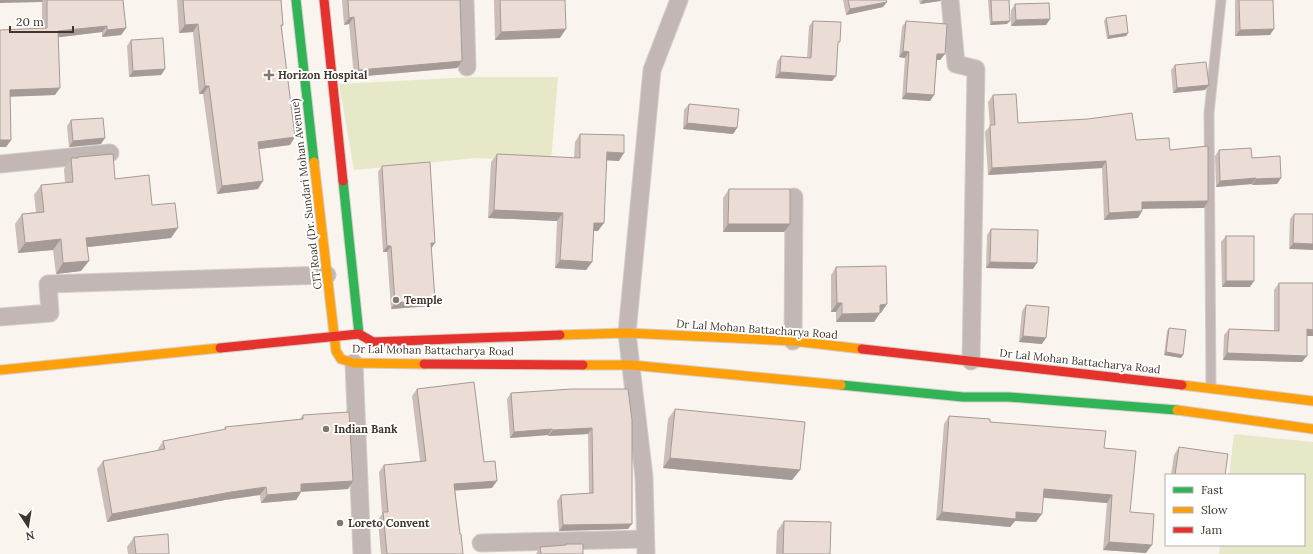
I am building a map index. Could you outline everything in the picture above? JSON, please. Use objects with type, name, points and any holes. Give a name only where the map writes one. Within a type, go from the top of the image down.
[{"type":"main road","name":"CIT Road (Dr. Sundari Mohan Avenue)","points":[[296,0],[334,337]]},
{"type":"main road","points":[[324,0],[359,334]]},
{"type":"main road","name":"Dr Lal Mohan Battacharya Road","points":[[1313,400],[793,341],[627,334],[373,342],[359,334],[334,337],[336,351],[341,359],[354,363],[631,365],[963,397],[1009,397],[1168,409],[1313,429]]},
{"type":"main road","points":[[0,370],[334,337]]},
{"type":"street","points":[[465,0],[468,68]]},
{"type":"street","points":[[481,543],[645,547],[644,476],[627,334],[652,70],[679,0]]},
{"type":"street","points":[[950,0],[956,64],[976,69],[971,362]]},
{"type":"street","points":[[0,164],[110,153]]},
{"type":"street","points":[[793,341],[794,197]]},
{"type":"street","points":[[0,317],[50,313],[48,284],[327,275]]},
{"type":"street","points":[[354,363],[362,554]]},
{"type":"lane","points":[[1211,388],[1209,113],[1221,0]]},
{"type":"green space","points":[[472,77],[558,77],[551,162],[476,158],[354,170],[339,84]]},
{"type":"green space","points":[[1234,434],[1313,442],[1313,554],[1219,554],[1220,546],[1305,546],[1305,474],[1229,474]]},
{"type":"building","points":[[47,0],[123,0],[126,28],[107,30],[107,26],[58,31],[60,88],[10,90],[11,140],[0,140],[0,30],[47,28]]},
{"type":"building","points":[[183,0],[281,0],[283,25],[281,25],[295,137],[258,142],[263,181],[222,186],[209,86],[205,86],[198,24],[185,25]]},
{"type":"building","points":[[348,0],[460,0],[462,61],[359,70],[354,17],[349,18]]},
{"type":"building","points":[[500,0],[565,0],[566,29],[501,32]]},
{"type":"building","points":[[848,0],[886,0],[887,2],[850,9]]},
{"type":"building","points":[[991,0],[1009,0],[1010,21],[992,22]]},
{"type":"building","points":[[1239,0],[1273,0],[1274,29],[1240,30]]},
{"type":"building","points":[[1049,3],[1050,19],[1016,20],[1015,4]]},
{"type":"building","points":[[1126,15],[1128,33],[1109,36],[1106,18]]},
{"type":"building","points":[[813,21],[841,22],[836,76],[780,72],[781,56],[811,58]]},
{"type":"building","points":[[906,21],[947,24],[945,54],[937,54],[934,95],[906,93],[909,52],[903,51]]},
{"type":"building","points":[[163,38],[165,69],[133,71],[131,40]]},
{"type":"building","points":[[1206,62],[1209,85],[1177,88],[1175,65]]},
{"type":"building","points":[[1016,94],[1018,123],[1088,119],[1132,113],[1136,140],[1169,138],[1170,150],[1208,146],[1208,201],[1142,202],[1142,211],[1109,213],[1106,161],[992,168],[990,125],[995,125],[993,95]]},
{"type":"building","points":[[689,104],[739,109],[737,128],[687,123]]},
{"type":"building","points":[[103,118],[105,138],[73,141],[71,120]]},
{"type":"building","points":[[580,134],[624,135],[624,153],[607,152],[604,223],[594,223],[592,262],[560,260],[563,213],[494,210],[497,154],[580,158]]},
{"type":"building","points":[[1251,148],[1252,158],[1280,156],[1281,178],[1256,178],[1220,181],[1219,150]]},
{"type":"building","points":[[113,154],[115,179],[149,175],[152,205],[175,203],[178,228],[86,238],[89,261],[63,263],[61,239],[25,243],[22,214],[44,212],[41,185],[73,182],[71,158]]},
{"type":"building","points":[[430,162],[435,243],[431,243],[435,300],[395,303],[391,246],[387,246],[382,166]]},
{"type":"building","points":[[729,189],[790,189],[790,224],[728,224]]},
{"type":"building","points":[[1294,214],[1313,214],[1313,244],[1293,243]]},
{"type":"building","points":[[991,229],[1038,230],[1037,263],[990,262]]},
{"type":"building","points":[[1226,236],[1254,236],[1254,281],[1226,281]]},
{"type":"building","points":[[886,266],[887,304],[880,305],[880,313],[842,314],[842,303],[837,303],[836,267]]},
{"type":"building","points":[[1279,283],[1313,283],[1313,330],[1307,329],[1307,356],[1227,353],[1229,329],[1279,331]]},
{"type":"building","points":[[1026,305],[1049,307],[1046,338],[1023,336]]},
{"type":"building","points":[[1169,328],[1186,330],[1183,355],[1166,352]]},
{"type":"building","points":[[474,382],[484,462],[495,461],[497,481],[454,484],[463,554],[387,554],[383,512],[388,512],[384,465],[426,461],[417,389]]},
{"type":"building","points":[[572,389],[628,389],[632,420],[632,524],[563,525],[561,495],[593,493],[592,428],[514,432],[511,393]]},
{"type":"building","points":[[675,409],[805,422],[800,470],[670,458]]},
{"type":"building","points":[[349,412],[353,481],[301,484],[301,492],[267,495],[266,487],[112,514],[103,461],[165,449],[163,441],[226,429],[225,427],[303,419],[303,415]]},
{"type":"building","points":[[949,416],[990,419],[990,422],[1106,431],[1104,448],[1136,451],[1130,512],[1154,514],[1152,545],[1109,542],[1112,495],[1044,489],[1042,514],[1016,512],[1016,519],[942,512]]},
{"type":"building","points":[[1179,447],[1228,454],[1225,474],[1175,474]]},
{"type":"building","points":[[784,521],[831,522],[830,554],[783,554]]},
{"type":"building","points":[[168,534],[169,554],[136,554],[134,537]]},
{"type":"building","points":[[583,544],[583,554],[541,554],[540,547]]},
{"type":"traffic: fast","points":[[296,0],[314,162]]},
{"type":"traffic: fast","points":[[343,181],[359,334]]},
{"type":"traffic: fast","points":[[841,385],[963,397],[1009,397],[1177,410]]},
{"type":"traffic: slow","points":[[314,162],[336,351],[341,359],[354,363],[424,364]]},
{"type":"traffic: slow","points":[[560,335],[627,333],[793,341],[862,349]]},
{"type":"traffic: slow","points":[[0,370],[220,348]]},
{"type":"traffic: slow","points":[[583,365],[631,365],[841,385]]},
{"type":"traffic: slow","points":[[1182,385],[1313,401]]},
{"type":"traffic: slow","points":[[1177,410],[1313,429]]},
{"type":"traffic: jam","points":[[324,0],[343,181]]},
{"type":"traffic: jam","points":[[220,348],[359,334],[373,342],[560,335]]},
{"type":"traffic: jam","points":[[862,349],[1182,385]]},
{"type":"traffic: jam","points":[[424,364],[583,365]]},
{"type":"place","name":"Horizon Hospital","points":[[269,75]]},
{"type":"place","name":"Temple","points":[[396,300]]},
{"type":"place","name":"Indian Bank","points":[[326,429]]},
{"type":"place","name":"Loreto Convent","points":[[340,523]]}]
